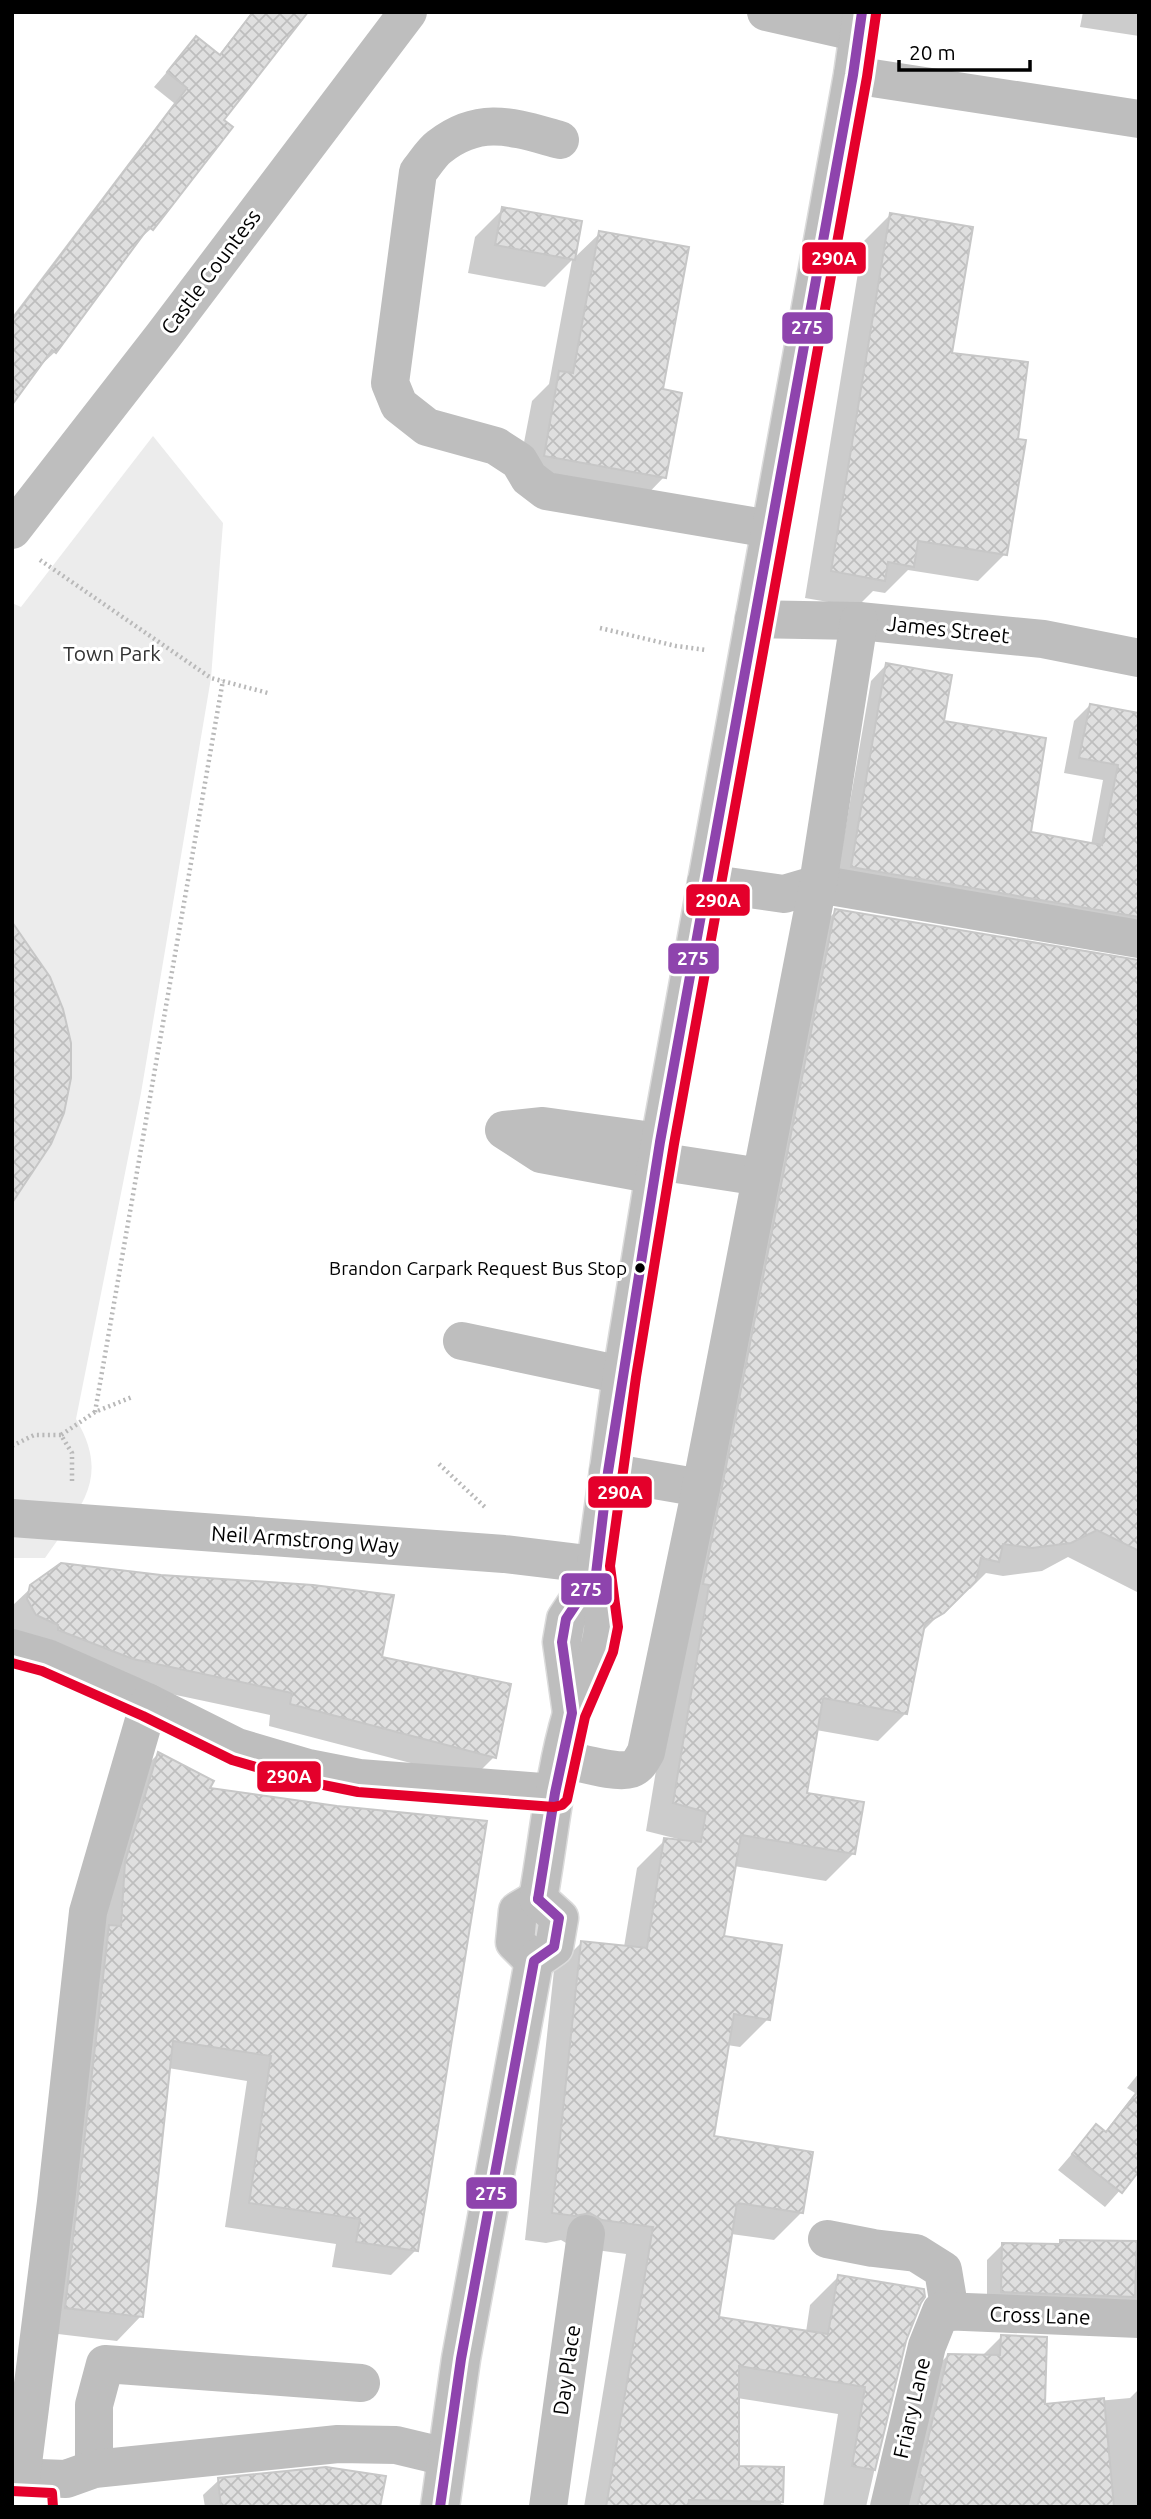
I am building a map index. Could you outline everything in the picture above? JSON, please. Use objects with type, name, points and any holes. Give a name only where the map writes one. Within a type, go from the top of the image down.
[{"type":"street","name":"Castle Countess","points":[[22,542],[163,336],[408,12]]},
{"type":"street","points":[[440,2507],[461,2358],[534,1961],[515,1942],[518,1911],[538,1899],[572,1713],[600,1648],[602,1637],[604,1625],[596,1570],[622,1375],[657,1159],[853,75],[860,23],[766,12]]},
{"type":"street","points":[[853,75],[1139,118]]},
{"type":"street","points":[[560,141],[504,125],[475,127],[439,147],[418,172],[390,383],[399,405],[427,427],[496,446],[519,461],[529,478],[547,491],[770,529]]},
{"type":"street","name":"James Street","points":[[754,619],[859,621],[1043,639],[1139,658]]},
{"type":"street","points":[[12,1648],[47,1658],[149,1703],[237,1747],[308,1768],[359,1778],[559,1776],[613,1769],[629,1770],[639,1764],[646,1752],[701,1488],[818,884],[859,621]]},
{"type":"street","points":[[706,883],[784,894],[818,884],[1139,939]]},
{"type":"street","points":[[657,1159],[761,1177]]},
{"type":"street","points":[[462,1341],[622,1375]]},
{"type":"street","points":[[608,1472],[701,1488]]},
{"type":"street","name":"Neil Armstrong Way","points":[[12,1518],[523,1556],[596,1570]]},
{"type":"street","points":[[52,2482],[56,2202],[88,1912],[149,1703]]},
{"type":"street","name":"Day Place","points":[[548,2507],[586,2234]]},
{"type":"street","points":[[827,2239],[916,2253],[943,2270],[945,2312]]},
{"type":"street","name":"Cross Lane","points":[[945,2312],[1139,2319]]},
{"type":"street","name":"Friary Lane","points":[[889,2507],[927,2346],[945,2312]]},
{"type":"street","points":[[52,2482],[94,2405],[105,2364],[361,2383]]},
{"type":"street","points":[[52,2482],[338,2444],[396,2445],[446,2457]]},
{"type":"path","points":[[22,542],[51,570],[211,678],[268,693]]},
{"type":"path","points":[[600,628],[676,646],[747,656]]},
{"type":"path","points":[[95,1412],[223,680]]},
{"type":"path","points":[[12,1446],[34,1435],[61,1435],[95,1412],[132,1397]]},
{"type":"path","points":[[55,1520],[66,1500],[73,1475],[72,1453],[61,1435]]},
{"type":"green space","name":"Town Park","points":[[153,436],[223,523],[211,678],[141,1093],[76,1419],[91,1459],[91,1477],[79,1508],[45,1558],[12,1558],[12,603],[21,607]]},
{"type":"building","points":[[253,12],[308,12],[224,120],[233,127],[153,230],[149,227],[56,353],[52,350],[12,405],[12,320],[187,88],[167,72],[196,36],[220,55]]},
{"type":"building","points":[[502,207],[582,221],[575,260],[495,245]]},
{"type":"building","points":[[890,213],[973,227],[952,353],[1028,362],[1018,439],[1026,440],[1007,555],[918,541],[914,567],[888,562],[885,581],[831,571]]},
{"type":"building","points":[[599,231],[689,247],[663,389],[682,393],[666,478],[544,456],[559,371],[573,373]]},
{"type":"building","points":[[886,663],[952,675],[944,721],[1046,738],[1031,832],[1102,845],[1118,765],[1079,758],[1090,704],[1139,713],[1139,917],[851,867]]},
{"type":"building","points":[[835,909],[1139,960],[1139,1551],[1097,1530],[1071,1543],[1032,1548],[1003,1544],[999,1562],[981,1558],[976,1581],[944,1613],[925,1624],[907,1714],[823,1698],[807,1793],[864,1802],[855,1854],[741,1835],[724,1936],[782,1945],[770,2020],[734,2014],[714,2136],[813,2152],[803,2213],[737,2203],[719,2317],[828,2334],[838,2275],[924,2289],[925,2297],[906,2341],[875,2470],[852,2466],[865,2387],[739,2366],[739,2466],[784,2467],[783,2502],[689,2500],[688,2507],[606,2507],[653,2227],[602,2220],[590,2213],[575,2216],[552,2213],[581,1941],[647,1948],[664,1838],[701,1842],[706,1812],[673,1803],[709,1585],[703,1584]]},
{"type":"building","points":[[12,922],[50,977],[63,1009],[71,1043],[71,1078],[64,1113],[51,1144],[12,1203]]},
{"type":"building","points":[[61,1563],[161,1575],[313,1585],[394,1595],[382,1657],[511,1684],[496,1758],[290,1704],[292,1693],[133,1659],[58,1630],[58,1625],[36,1615],[27,1599],[30,1585]]},
{"type":"building","points":[[158,1752],[214,1781],[210,1788],[337,1806],[487,1821],[418,2251],[356,2242],[360,2219],[249,2203],[271,2056],[173,2041],[143,2317],[65,2308],[109,1925],[121,1926],[125,1862]]},
{"type":"building","points":[[1139,2090],[1139,2171],[1122,2193],[1072,2154],[1096,2124],[1106,2132]]},
{"type":"building","points":[[1060,2240],[1137,2241],[1135,2297],[1001,2292],[1002,2243],[1060,2244]]},
{"type":"building","points":[[1001,2335],[1047,2337],[1045,2404],[1104,2398],[1114,2507],[917,2507],[925,2478],[919,2477],[948,2354],[1000,2355]]},
{"type":"building","points":[[326,2467],[386,2476],[380,2507],[221,2507],[218,2478]]},
{"type":"transit line","name":"275","points":[[538,1899],[555,1793],[572,1713],[562,1642],[566,1619],[596,1574],[608,1472],[660,1142],[853,75],[862,12]]},
{"type":"transit line","name":"290A","points":[[12,1663],[42,1671],[232,1760],[304,1781],[358,1792],[554,1807],[567,1800],[585,1717],[613,1652],[618,1627],[610,1566],[636,1377],[674,1144],[867,77],[876,14]]},
{"type":"transit line","name":"275","points":[[440,2507],[461,2359],[534,1961],[554,1947],[559,1918],[538,1899]]},
{"type":"transit line","name":"290A","points":[[12,2491],[52,2493],[53,2507]]},
{"type":"place","name":"Brandon Carpark Request Bus Stop","points":[[640,1268]]}]
